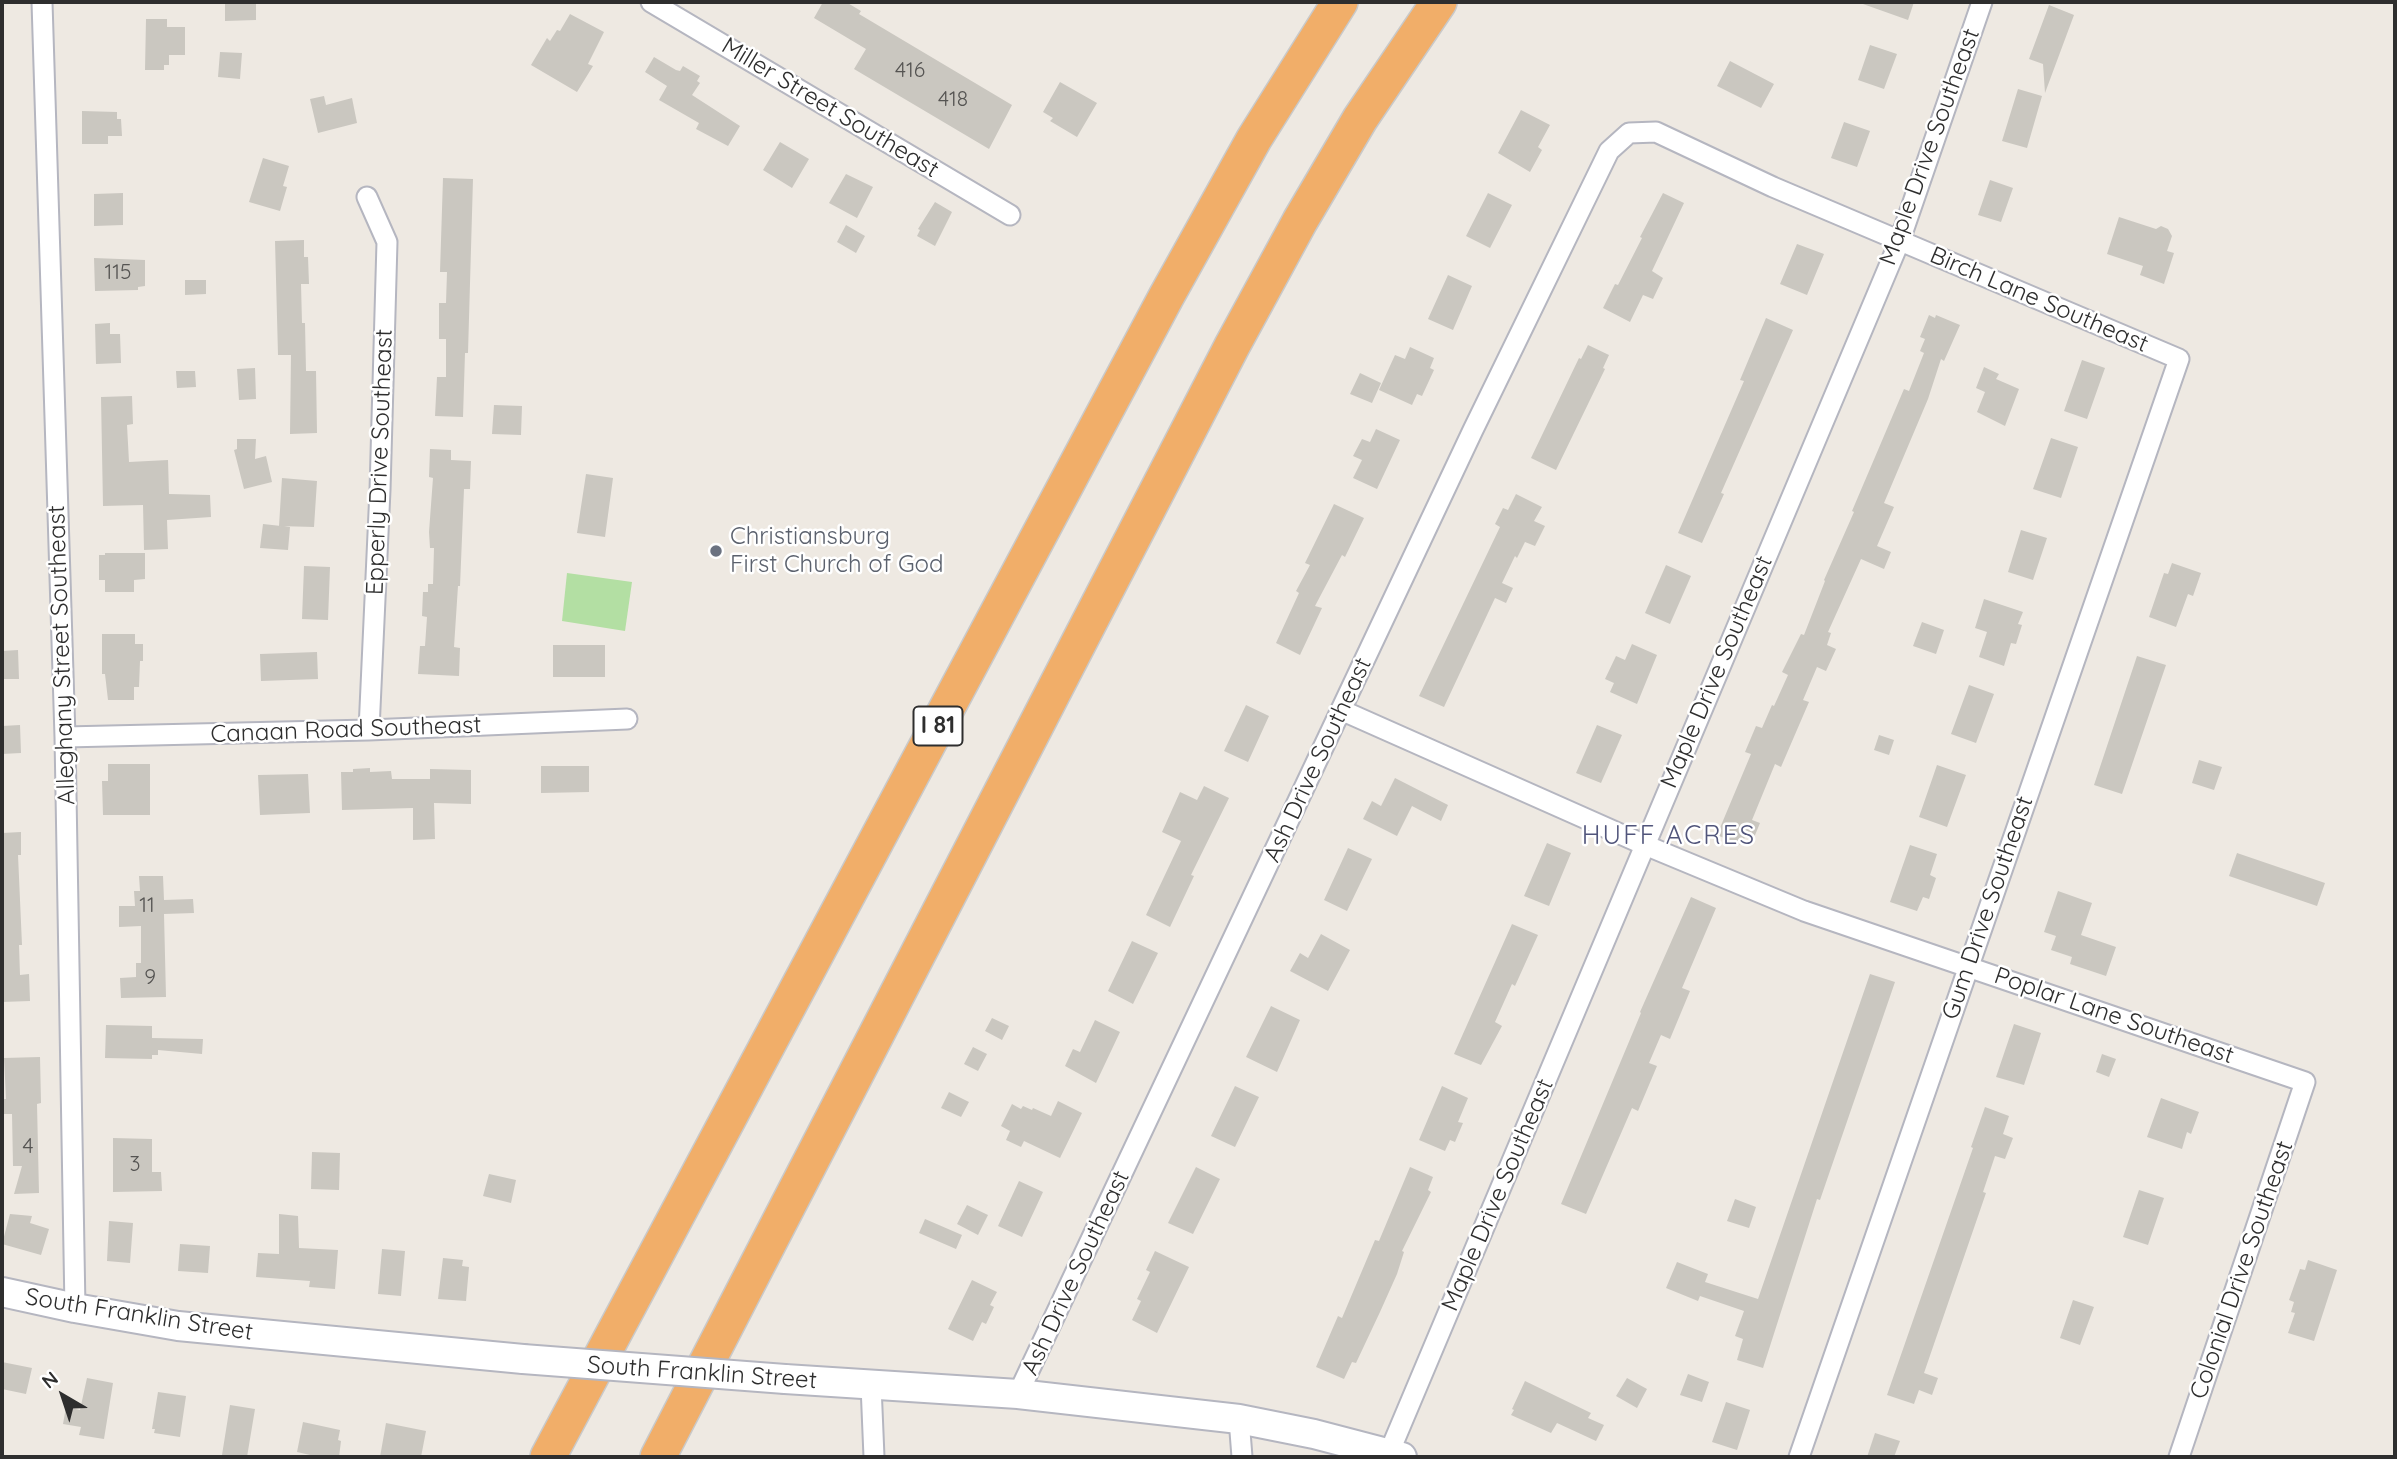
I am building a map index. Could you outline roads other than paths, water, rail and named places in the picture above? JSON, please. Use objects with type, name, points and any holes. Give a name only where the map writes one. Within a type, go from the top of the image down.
[{"type":"highway","name":"I 81","points":[[548,1457],[1166,297],[1254,139],[1340,2]]},
{"type":"highway","points":[[657,1457],[1232,346],[1300,221],[1360,119],[1439,2]]},
{"type":"main road","name":"South Franklin Street","points":[[2,1292],[178,1326],[523,1359],[1018,1394],[1239,1419],[1314,1434],[1395,1455]]},
{"type":"street","name":"Alleghany Street Southeast","points":[[42,2],[65,737],[75,1308]]},
{"type":"street","name":"Miller Street Southeast","points":[[651,2],[1010,215]]},
{"type":"street","name":"Maple Drive Southeast","points":[[1395,1455],[1645,845],[1899,240],[1982,2]]},
{"type":"street","name":"Birch Lane Southeast","points":[[1629,133],[1656,132],[1773,187],[2179,359]]},
{"type":"street","name":"Ash Drive Southeast","points":[[1018,1394],[1603,163],[1609,151],[1629,133]]},
{"type":"street","name":"Epperly Drive Southeast","points":[[368,197],[387,242],[381,476],[369,730]]},
{"type":"street","name":"Gum Drive Southeast","points":[[1799,1457],[2179,359]]},
{"type":"street","name":"Poplar Lane Southeast","points":[[1341,710],[1645,845],[1804,911],[2305,1082]]},
{"type":"street","name":"Canaan Road Southeast","points":[[65,737],[369,730],[626,719]]},
{"type":"street","name":"Colonial Drive Southeast","points":[[2179,1457],[2305,1082]]},
{"type":"street","points":[[872,1385],[874,1457]]},
{"type":"street","points":[[1239,1419],[1242,1457]]},
{"type":"place","name":"Christiansburg First Church of God","points":[[716,551]]},
{"type":"district","name":"HUFF ACRES","points":[[1669,836]]}]
